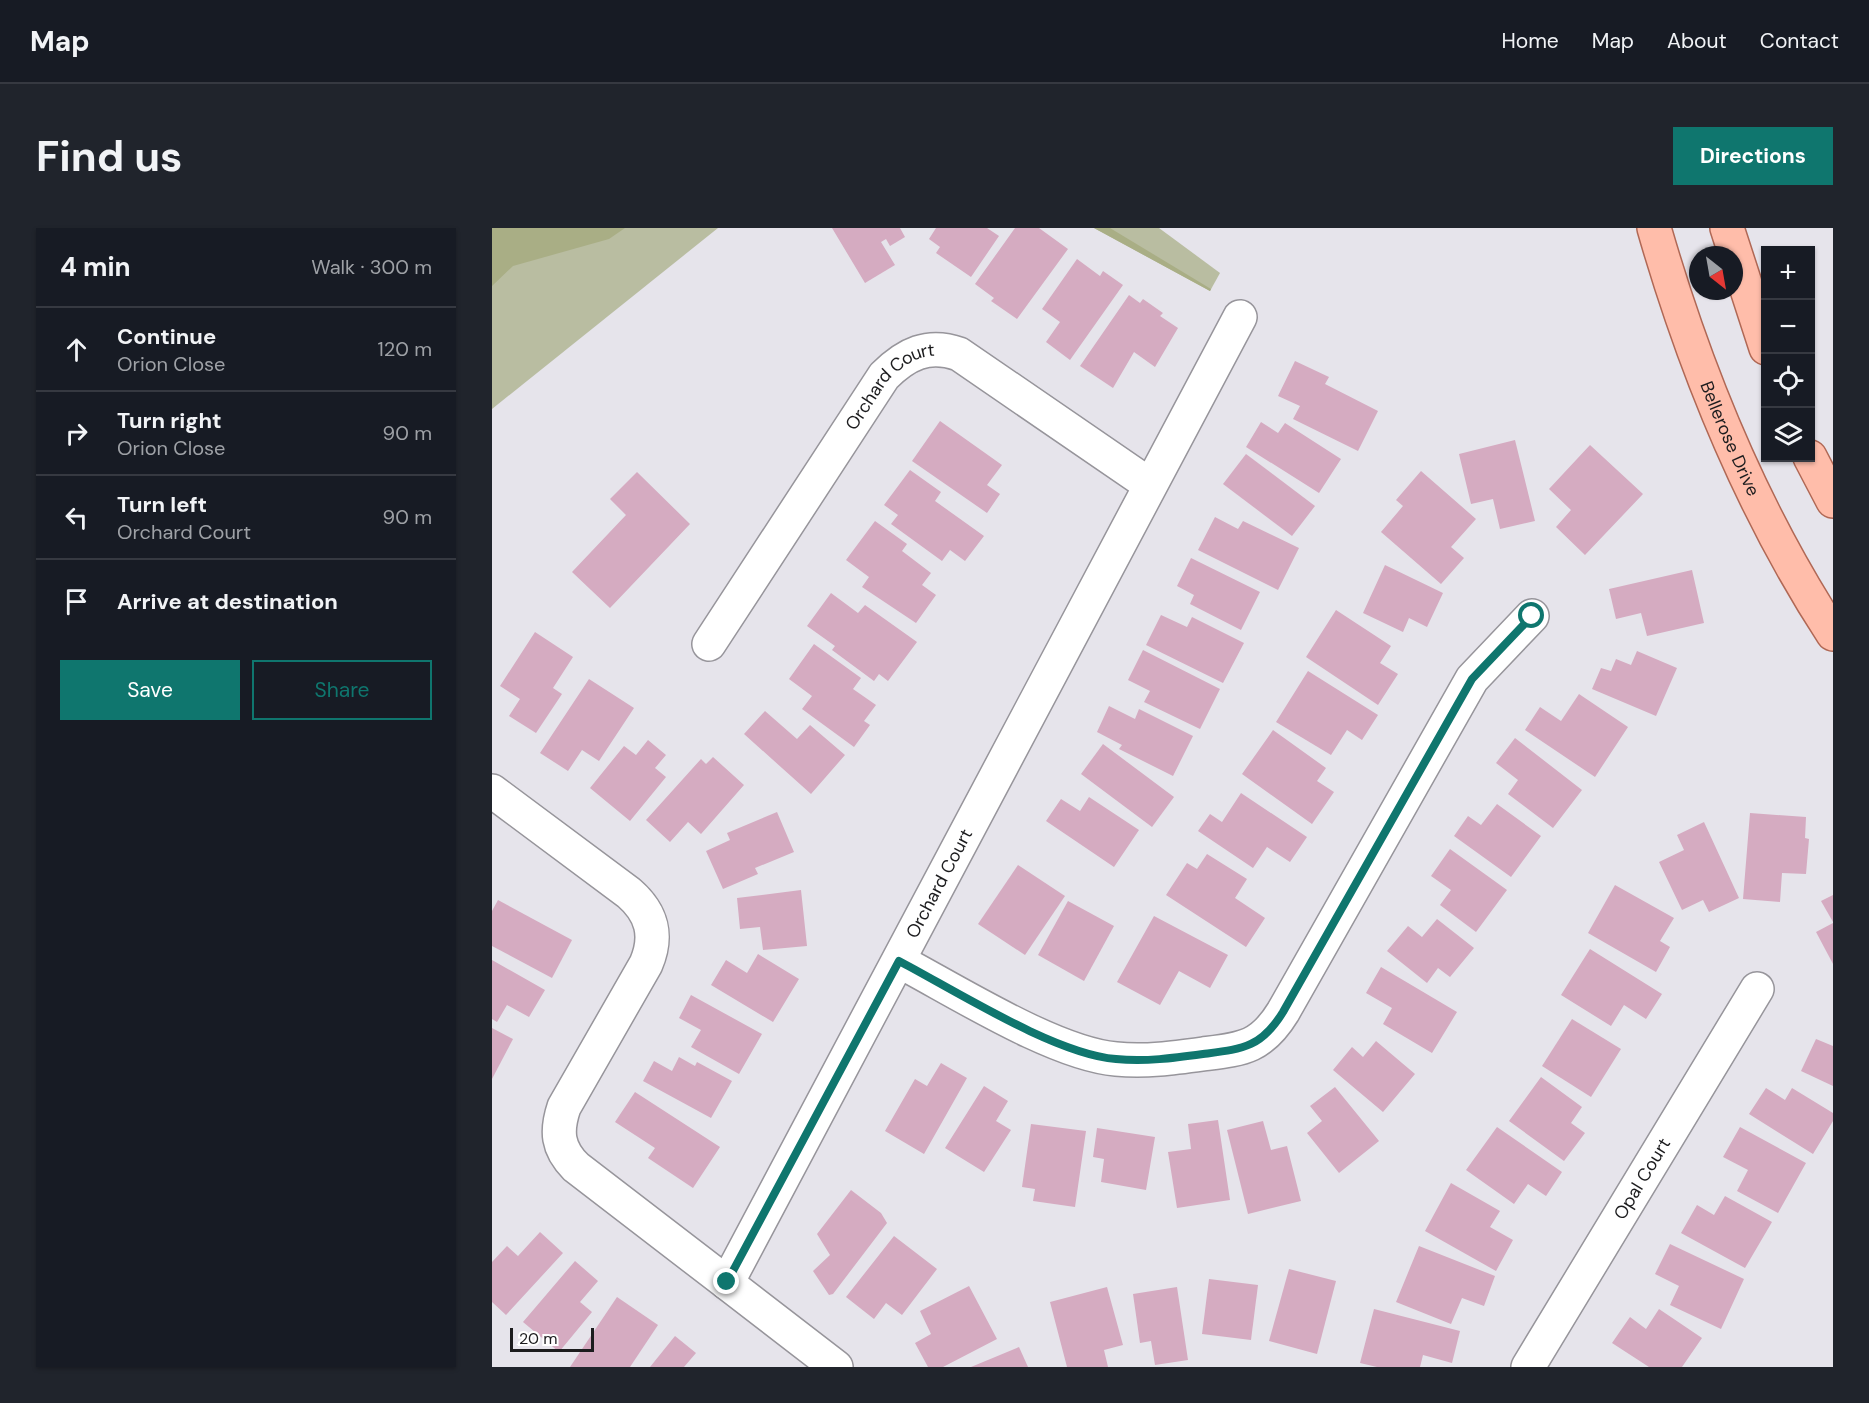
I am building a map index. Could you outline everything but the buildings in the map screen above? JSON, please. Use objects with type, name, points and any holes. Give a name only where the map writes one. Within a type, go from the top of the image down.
[{"type":"main road","name":"Bellerose Drive","points":[[1654,228],[1688,337],[1739,460],[1781,545],[1833,634]]},
{"type":"main road","points":[[1727,228],[1761,333]]},
{"type":"main road","points":[[1813,462],[1833,501]]},
{"type":"street","name":"Orchard Court","points":[[727,1282],[1240,317]]},
{"type":"street","name":"Orchard Court","points":[[709,644],[884,376],[906,356],[919,351],[934,348],[959,354],[1150,485]]},
{"type":"street","points":[[899,961],[1031,1030],[1098,1056],[1114,1059],[1159,1059],[1239,1049],[1261,1041],[1283,1012],[1472,679],[1532,616]]},
{"type":"street","points":[[492,791],[639,901],[651,924],[651,950],[646,964],[564,1107],[558,1132],[564,1153],[576,1167],[836,1367]]},
{"type":"street","name":"Opal Court","points":[[1528,1367],[1757,989]]},
{"type":"green space","points":[[492,228],[718,228],[492,409]]},
{"type":"green space","points":[[492,228],[625,228],[609,239],[513,266],[492,286]]},
{"type":"green space","points":[[1094,228],[1159,228],[1220,273],[1210,291]]},
{"type":"green space","points":[[1094,228],[1110,228],[1211,289],[1210,291]]},
{"type":"route","points":[[727,1282],[899,961],[1031,1030],[1080,1051],[1098,1056],[1151,1060],[1239,1049],[1261,1041],[1275,1026],[1472,679],[1478,670],[1532,616]]}]
